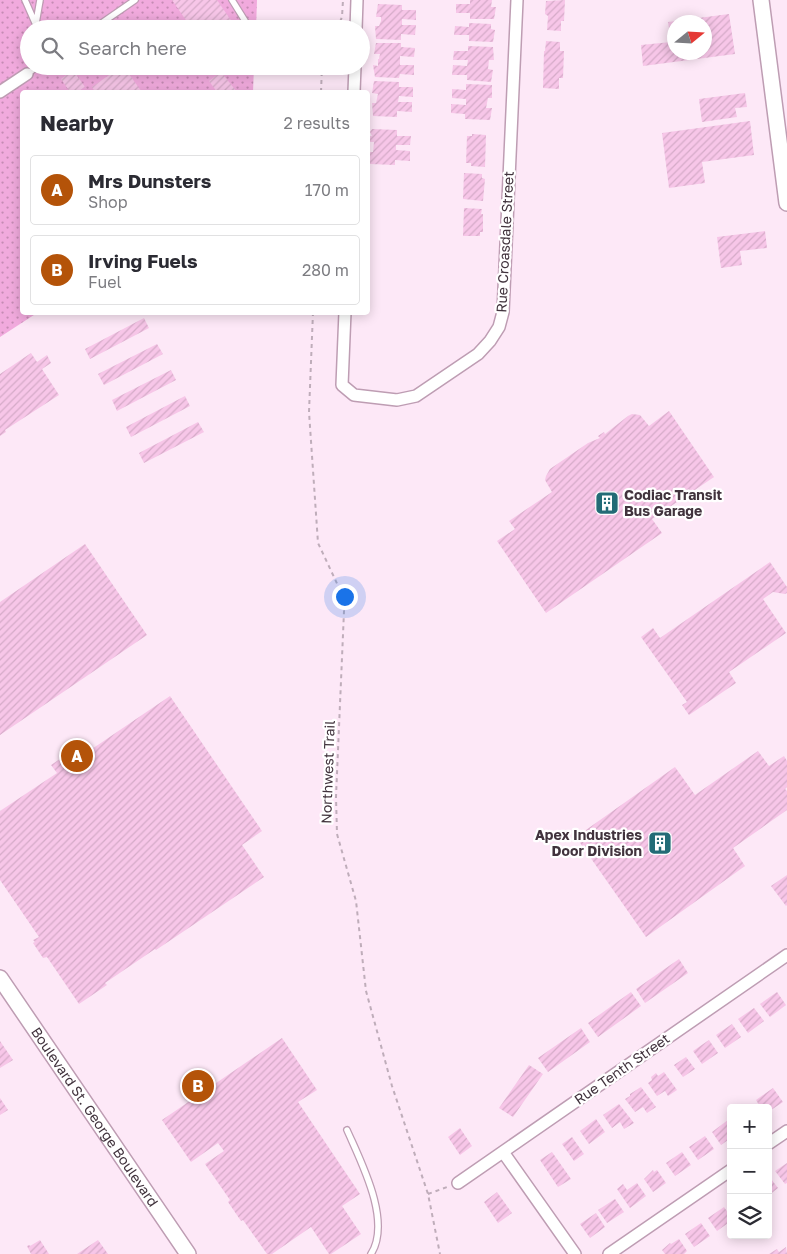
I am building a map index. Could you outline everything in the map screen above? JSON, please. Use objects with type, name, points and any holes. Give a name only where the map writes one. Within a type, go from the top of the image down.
[{"type":"main road","points":[[761,0],[787,203]]},
{"type":"main road","name":"Boulevard St. George Boulevard","points":[[1,982],[188,1254]]},
{"type":"street","points":[[356,20],[357,0]]},
{"type":"street","name":"Rue Croasdale Street","points":[[345,315],[342,385],[354,394],[397,400],[416,396],[478,354],[499,328],[503,312],[517,0]]},
{"type":"street","points":[[0,92],[21,75]]},
{"type":"street","points":[[354,90],[355,75]]},
{"type":"street","name":"Rue Tenth Street","points":[[458,1183],[787,955]]},
{"type":"street","points":[[772,1141],[787,1131]]},
{"type":"street","points":[[503,1152],[575,1254]]},
{"type":"street","points":[[609,1254],[727,1173]]},
{"type":"lane","points":[[25,0],[32,20]]},
{"type":"lane","points":[[36,20],[40,0]]},
{"type":"lane","points":[[106,20],[135,0]]},
{"type":"lane","points":[[232,0],[244,20]]},
{"type":"lane","points":[[347,1130],[363,1166],[377,1213],[378,1235],[375,1248],[371,1254]]},
{"type":"path","points":[[341,20],[343,0]]},
{"type":"path","points":[[321,90],[322,75]]},
{"type":"path","name":"Northwest Trail","points":[[313,315],[309,412],[318,543],[341,592],[344,611],[336,797],[337,834],[356,901],[366,991],[392,1086],[428,1194],[440,1254]]},
{"type":"path","points":[[428,1194],[458,1183]]},
{"type":"shaded area","points":[[0,0],[257,0],[256,20],[20,20],[20,75],[254,75],[253,90],[20,90],[20,315],[34,315],[0,337]]},
{"type":"building","points":[[172,0],[217,0],[231,20],[186,20]]},
{"type":"building","points":[[470,0],[492,0],[491,7],[496,7],[494,19],[470,19],[470,13],[456,13],[456,4],[470,4]]},
{"type":"building","points":[[565,0],[564,21],[561,21],[561,31],[547,30],[546,1]]},
{"type":"building","points":[[378,4],[402,5],[402,10],[416,10],[416,20],[402,19],[402,25],[416,25],[415,35],[401,34],[401,40],[376,39],[375,26],[379,26],[381,21],[381,17],[376,17]]},
{"type":"building","points":[[729,14],[735,54],[712,57],[712,16]]},
{"type":"building","points":[[469,23],[491,24],[491,29],[495,30],[493,42],[469,41],[469,35],[454,35],[455,26],[469,27]]},
{"type":"building","points":[[546,41],[560,42],[560,51],[564,51],[563,78],[559,78],[559,89],[543,88]]},
{"type":"building","points":[[667,42],[667,60],[689,60],[643,66],[641,45]]},
{"type":"building","points":[[376,43],[401,43],[401,47],[415,48],[414,57],[400,56],[400,65],[414,65],[414,75],[400,74],[399,78],[375,77],[373,65],[378,66],[380,54],[374,54]]},
{"type":"building","points":[[468,46],[493,47],[494,60],[489,60],[488,69],[493,70],[491,82],[467,80],[467,75],[452,75],[453,65],[467,66],[468,60],[453,60],[454,51],[468,51]]},
{"type":"building","points":[[66,75],[77,75],[85,87],[80,90],[69,90],[61,79]]},
{"type":"building","points":[[109,75],[130,75],[141,90],[94,90],[92,87]]},
{"type":"building","points":[[217,75],[223,75],[235,90],[216,90],[209,81]]},
{"type":"building","points":[[374,81],[399,82],[399,87],[413,87],[413,97],[399,96],[398,102],[412,102],[412,112],[397,111],[397,117],[373,116],[372,103],[376,103],[378,94],[372,93]]},
{"type":"building","points":[[466,84],[492,85],[492,98],[488,98],[486,108],[492,108],[490,120],[465,119],[465,114],[451,113],[451,104],[466,105],[466,99],[452,98],[452,89],[466,90]]},
{"type":"building","points":[[745,93],[747,107],[735,108],[737,117],[702,122],[699,99]]},
{"type":"building","points":[[750,121],[754,155],[702,162],[705,183],[669,188],[662,133]]},
{"type":"building","points":[[372,129],[397,130],[397,136],[411,136],[410,145],[396,145],[396,150],[410,151],[410,161],[395,160],[395,165],[370,164],[370,152],[373,152],[374,142],[370,142],[370,136],[372,136],[370,132]]},
{"type":"building","points":[[472,134],[486,135],[485,167],[471,166],[471,163],[466,163],[467,136],[472,136]]},
{"type":"building","points":[[464,173],[482,174],[482,178],[485,179],[483,201],[463,199]]},
{"type":"building","points":[[464,208],[482,209],[483,232],[480,232],[480,236],[463,236]]},
{"type":"building","points":[[765,231],[767,248],[740,251],[742,265],[721,268],[717,237]]},
{"type":"building","points":[[144,318],[149,328],[90,359],[85,349]]},
{"type":"building","points":[[157,344],[163,354],[104,385],[98,374]]},
{"type":"building","points":[[31,353],[37,362],[47,355],[51,363],[42,369],[59,395],[5,430],[6,432],[0,436],[0,374]]},
{"type":"building","points":[[171,370],[176,380],[117,411],[112,400]]},
{"type":"building","points":[[185,396],[190,406],[131,437],[126,427]]},
{"type":"building","name":"Codiac Transit Bus Garage","points":[[669,411],[714,477],[652,519],[662,533],[546,613],[497,541],[515,529],[509,521],[552,492],[545,480],[550,469],[588,443],[600,438],[598,436],[604,432],[605,434],[632,414],[640,415],[649,426]]},
{"type":"building","points":[[198,422],[204,432],[144,463],[139,453]]},
{"type":"building","points":[[85,544],[147,635],[0,735],[0,602]]},
{"type":"building","points":[[770,562],[787,587],[787,593],[773,592],[763,599],[786,633],[729,672],[736,683],[689,715],[682,705],[687,702],[641,637],[653,628],[660,638]]},
{"type":"building","points":[[170,696],[262,831],[242,845],[264,877],[105,983],[107,985],[79,1004],[47,957],[43,958],[33,943],[35,942],[33,940],[39,937],[0,880],[0,811],[57,773],[51,765],[84,743],[89,751]]},
{"type":"building","name":"Apex Industries Door Division","points":[[758,751],[769,766],[784,756],[787,761],[787,787],[785,789],[787,791],[787,810],[733,848],[745,866],[646,937],[576,837],[675,767],[695,795]]},
{"type":"building","points":[[787,875],[787,905],[786,906],[771,886]]},
{"type":"building","points":[[679,959],[688,973],[645,1003],[636,989]]},
{"type":"building","points":[[631,992],[641,1006],[598,1037],[588,1023]]},
{"type":"building","points":[[777,992],[786,1005],[770,1017],[760,1004]]},
{"type":"building","points":[[754,1008],[764,1021],[748,1033],[738,1019]]},
{"type":"building","points":[[732,1024],[741,1037],[725,1048],[716,1035]]},
{"type":"building","points":[[581,1028],[590,1042],[548,1072],[538,1058]]},
{"type":"building","points":[[282,1038],[317,1090],[298,1102],[360,1194],[342,1206],[361,1234],[331,1254],[329,1254],[311,1227],[272,1254],[267,1254],[243,1220],[241,1221],[228,1202],[230,1200],[205,1164],[224,1151],[218,1143],[191,1162],[162,1120]]},
{"type":"building","points":[[709,1040],[718,1053],[702,1064],[693,1051]]},
{"type":"building","points":[[0,1041],[13,1060],[0,1068]]},
{"type":"building","points":[[686,1057],[695,1069],[683,1077],[674,1065]]},
{"type":"building","points":[[529,1065],[543,1074],[513,1117],[499,1108]]},
{"type":"building","points":[[664,1072],[677,1090],[668,1096],[665,1091],[657,1096],[648,1083],[656,1073],[658,1076]]},
{"type":"building","points":[[641,1087],[656,1107],[647,1113],[643,1107],[635,1112],[625,1099]]},
{"type":"building","points":[[773,1088],[783,1102],[772,1109],[772,1104],[758,1104],[756,1100]]},
{"type":"building","points":[[0,1098],[8,1110],[0,1115]]},
{"type":"building","points":[[619,1104],[634,1123],[624,1129],[620,1122],[612,1128],[603,1115]]},
{"type":"building","points":[[596,1119],[605,1132],[589,1144],[580,1131]]},
{"type":"building","points":[[727,1121],[727,1141],[721,1145],[712,1132]]},
{"type":"building","points":[[460,1128],[472,1146],[460,1155],[448,1137]]},
{"type":"building","points":[[705,1136],[714,1149],[698,1160],[689,1147]]},
{"type":"building","points":[[572,1137],[584,1154],[574,1161],[562,1144]]},
{"type":"building","points":[[552,1152],[571,1179],[558,1187],[540,1160]]},
{"type":"building","points":[[682,1152],[691,1165],[675,1176],[666,1163]]},
{"type":"building","points":[[787,1163],[787,1183],[785,1184],[775,1171]]},
{"type":"building","points":[[653,1170],[654,1172],[657,1170],[666,1183],[653,1192],[644,1179]]},
{"type":"building","points":[[772,1180],[778,1188],[772,1193]]},
{"type":"building","points":[[637,1183],[646,1196],[630,1208],[617,1189],[623,1184],[627,1190]]},
{"type":"building","points":[[497,1192],[512,1213],[498,1223],[484,1202]]},
{"type":"building","points":[[615,1199],[624,1212],[607,1223],[598,1210]]},
{"type":"building","points":[[724,1207],[727,1211],[727,1224],[717,1231],[708,1218]]},
{"type":"building","points":[[596,1213],[605,1227],[590,1238],[580,1224]]},
{"type":"building","points":[[701,1223],[710,1236],[694,1247],[685,1234]]},
{"type":"building","points":[[679,1239],[687,1251],[684,1254],[665,1254],[662,1250],[670,1243]]},
{"type":"building","points":[[40,1240],[49,1254],[31,1254],[27,1246]]},
{"type":"building","points":[[98,1240],[108,1254],[77,1254]]},
{"type":"building","points":[[786,1247],[787,1254],[769,1254],[777,1249],[779,1252]]},
{"type":"place","name":"Codiac Transit Bus Garage","points":[[607,503]]},
{"type":"place","name":"Mrs Dunsters","points":[[77,756]]},
{"type":"place","name":"Apex Industries Door Division","points":[[660,843]]},
{"type":"place","name":"Irving Fuels","points":[[198,1086]]}]
